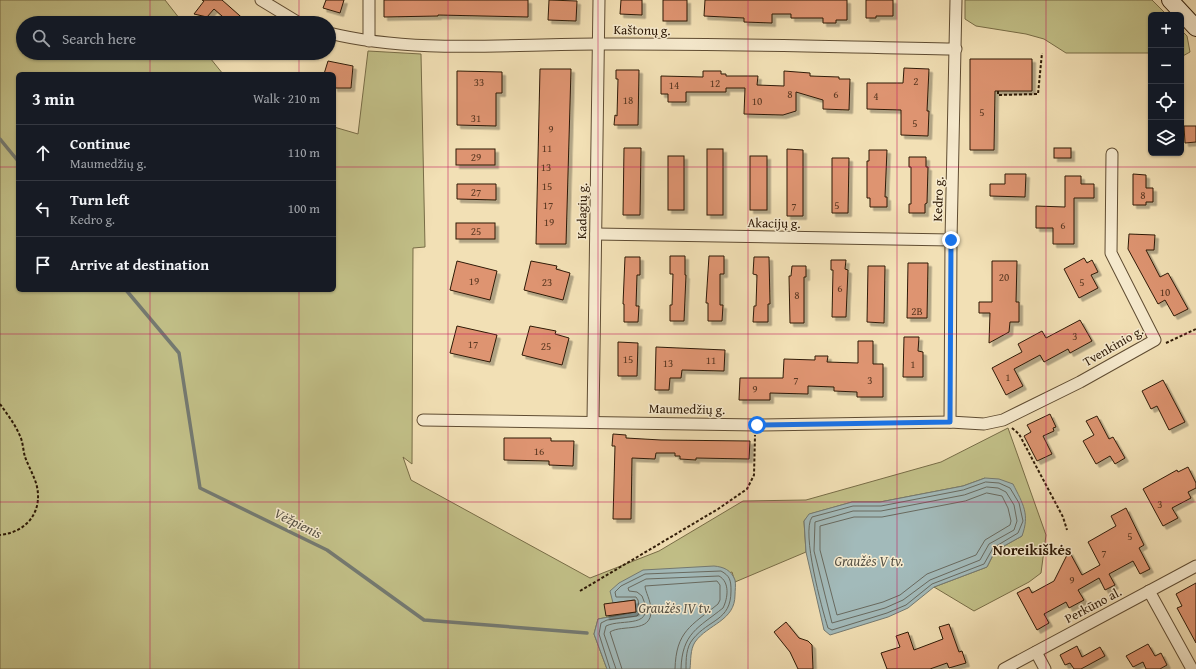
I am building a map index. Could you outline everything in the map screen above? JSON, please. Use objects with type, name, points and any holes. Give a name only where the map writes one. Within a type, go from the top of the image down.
[{"type":"main road","points":[[1170,0],[1196,28]]},
{"type":"street","points":[[261,0],[287,16]]},
{"type":"street","points":[[369,0],[369,41]]},
{"type":"street","name":"Kadagių g.","points":[[593,421],[599,0]]},
{"type":"street","name":"Kedro g.","points":[[950,422],[951,240],[956,0]]},
{"type":"street","name":"Kaštonų g.","points":[[336,34],[369,41],[430,45],[598,44],[956,49]]},
{"type":"street","name":"Tvenkinio g.","points":[[950,422],[984,424],[1003,420],[1080,382],[1155,340],[1111,253],[1112,154]]},
{"type":"street","name":"Akacijų g.","points":[[596,234],[951,240]]},
{"type":"street","name":"Maumedžių g.","points":[[423,420],[593,421],[757,425],[950,422]]},
{"type":"street","name":"Perkūno al.","points":[[1004,669],[1196,566]]},
{"type":"street","points":[[1149,591],[1192,669]]},
{"type":"street","points":[[1036,652],[1045,669]]},
{"type":"path","points":[[998,91],[998,95],[1017,93],[1038,94],[1042,52]]},
{"type":"path","points":[[1155,340],[1159,346],[1196,329]]},
{"type":"path","points":[[0,404],[20,436],[25,457],[36,484],[38,501],[33,516],[23,528],[8,534],[0,535]]},
{"type":"path","points":[[580,591],[718,509],[747,489],[754,476],[754,438],[757,425]]},
{"type":"path","points":[[1019,434],[1063,517],[1067,530]]},
{"type":"shaded area","points":[[0,0],[165,0],[178,16],[16,16],[16,60],[212,60],[221,72],[16,72],[16,292],[336,292],[336,128],[358,134],[368,51],[421,54],[425,247],[413,248],[412,464],[403,457],[411,480],[590,578],[659,551],[743,501],[806,500],[941,462],[1008,428],[1046,535],[1041,573],[1029,582],[974,611],[934,587],[987,567],[995,551],[1022,536],[985,478],[963,486],[880,502],[852,502],[810,514],[804,521],[806,552],[735,582],[732,572],[635,600],[636,612],[598,619],[594,634],[607,669],[0,669]]},
{"type":"shaded area","points":[[965,0],[1152,0],[1164,12],[1148,12],[1148,53],[1066,53],[1044,39],[1026,34],[976,26],[965,19]]},
{"type":"shaded area","points":[[1184,33],[1187,36],[1190,52],[1184,55]]},
{"type":"water","name":"Graužės V tv.","points":[[985,478],[999,479],[1013,484],[1024,509],[1025,521],[1022,536],[995,551],[987,567],[934,587],[908,608],[888,617],[830,635],[824,630],[806,552],[804,521],[809,514],[852,502],[880,502],[963,486]]},
{"type":"water","name":"Graužės IV tv.","points":[[714,566],[727,570],[735,580],[734,604],[726,617],[700,636],[695,642],[691,652],[690,669],[607,669],[594,634],[598,619],[636,612],[634,600],[613,603],[610,591],[619,583],[643,570]]},
{"type":"building","points":[[202,0],[222,0],[240,16],[222,16],[214,9],[208,16],[194,14],[204,1]]},
{"type":"building","points":[[326,0],[344,0],[340,13],[323,8]]},
{"type":"building","points":[[384,0],[528,0],[528,17],[438,15],[384,17]]},
{"type":"building","points":[[549,0],[577,1],[576,21],[548,20]]},
{"type":"building","points":[[621,0],[642,0],[642,15],[620,14]]},
{"type":"building","points":[[663,0],[687,0],[687,21],[663,21]]},
{"type":"building","points":[[705,0],[847,0],[847,20],[836,20],[836,23],[823,23],[823,18],[791,18],[791,14],[772,14],[772,23],[744,22],[744,18],[704,16]]},
{"type":"building","points":[[866,0],[893,0],[893,16],[876,16],[876,18],[866,18]]},
{"type":"building","points":[[970,59],[1032,59],[1032,91],[995,91],[994,150],[970,150]]},
{"type":"building","points":[[328,61],[353,66],[351,88],[336,88],[336,72],[325,72]]},
{"type":"building","points":[[904,68],[929,69],[927,111],[929,111],[928,136],[901,135],[901,110],[867,109],[867,83],[903,83]]},
{"type":"building","points":[[540,69],[571,69],[566,244],[536,244]]},
{"type":"building","points":[[616,70],[639,70],[638,125],[614,125],[615,115],[617,116],[618,79],[616,79]]},
{"type":"building","points":[[457,71],[502,72],[502,93],[496,93],[496,126],[457,125]]},
{"type":"building","points":[[703,71],[721,71],[721,74],[726,74],[726,76],[758,76],[757,85],[784,86],[784,71],[810,73],[810,76],[850,79],[849,110],[823,109],[823,100],[796,92],[796,111],[783,115],[744,114],[745,88],[726,88],[726,92],[686,92],[686,102],[668,102],[668,94],[661,94],[661,76],[703,77]]},
{"type":"building","points":[[1184,126],[1196,126],[1196,142],[1185,143]]},
{"type":"building","points":[[624,148],[641,148],[640,215],[623,215]]},
{"type":"building","points":[[1054,148],[1071,148],[1071,158],[1054,158]]},
{"type":"building","points":[[456,149],[495,149],[495,165],[456,165]]},
{"type":"building","points":[[707,149],[723,149],[723,215],[707,215]]},
{"type":"building","points":[[787,149],[803,150],[803,216],[787,216]]},
{"type":"building","points":[[869,150],[887,150],[885,197],[887,197],[887,207],[870,207],[870,198],[867,198],[867,161],[869,161]]},
{"type":"building","points":[[668,156],[684,156],[684,210],[668,210]]},
{"type":"building","points":[[750,156],[767,156],[767,210],[750,210]]},
{"type":"building","points":[[909,157],[926,157],[926,167],[928,167],[927,203],[925,204],[925,213],[909,213],[909,204],[911,204],[911,167],[909,167]]},
{"type":"building","points":[[832,158],[849,158],[848,213],[832,213]]},
{"type":"building","points":[[1005,174],[1026,174],[1025,197],[990,196],[990,184],[1005,184]]},
{"type":"building","points":[[1133,174],[1146,175],[1146,188],[1153,188],[1153,202],[1146,202],[1146,205],[1133,205]]},
{"type":"building","points":[[1065,176],[1081,176],[1081,184],[1094,184],[1094,198],[1074,198],[1074,244],[1053,244],[1053,228],[1036,228],[1036,206],[1065,207]]},
{"type":"building","points":[[457,184],[496,184],[496,200],[457,199]]},
{"type":"building","points":[[456,223],[495,223],[495,239],[456,239]]},
{"type":"building","points":[[1129,234],[1155,235],[1154,250],[1146,250],[1160,277],[1168,273],[1188,309],[1174,316],[1165,300],[1158,304],[1128,249]]},
{"type":"building","points":[[670,256],[685,256],[686,275],[684,321],[670,321],[673,274],[670,274]]},
{"type":"building","points":[[709,256],[724,256],[724,274],[720,274],[720,305],[723,305],[722,321],[708,321],[708,303],[706,303]]},
{"type":"building","points":[[625,257],[640,257],[640,275],[637,275],[636,306],[639,306],[638,322],[624,322],[623,304]]},
{"type":"building","points":[[754,257],[769,257],[770,304],[768,304],[768,322],[753,322],[754,306],[756,306],[757,275],[753,274]]},
{"type":"building","points":[[1084,258],[1087,263],[1092,260],[1098,272],[1091,275],[1098,288],[1079,298],[1064,269]]},
{"type":"building","points":[[831,260],[846,260],[845,269],[848,270],[846,317],[832,317],[833,270],[831,270]]},
{"type":"building","points":[[457,261],[497,271],[490,300],[450,290]]},
{"type":"building","points":[[531,261],[557,266],[556,269],[570,273],[563,300],[524,290]]},
{"type":"building","points":[[992,261],[1017,261],[1016,302],[1019,302],[1019,322],[1010,322],[1009,332],[989,343],[990,313],[979,313],[979,302],[992,302]]},
{"type":"building","points":[[908,263],[928,263],[927,318],[907,318]]},
{"type":"building","points":[[792,266],[806,266],[806,277],[804,277],[804,323],[790,323],[789,276],[791,276]]},
{"type":"building","points":[[868,266],[885,266],[884,323],[867,322]]},
{"type":"building","points":[[1080,320],[1092,341],[1070,353],[1068,349],[1044,362],[1040,355],[1014,369],[1023,386],[1006,395],[992,368],[1022,352],[1018,344],[1042,331],[1046,338]]},
{"type":"building","points":[[457,326],[497,335],[490,362],[450,353]]},
{"type":"building","points":[[530,326],[556,331],[555,334],[569,338],[562,365],[522,355]]},
{"type":"building","points":[[904,337],[919,337],[918,351],[923,352],[923,377],[903,377]]},
{"type":"building","points":[[858,341],[873,341],[873,364],[883,364],[883,397],[857,397],[857,392],[834,391],[834,387],[808,386],[808,394],[770,393],[770,400],[739,400],[740,378],[783,378],[784,359],[815,360],[815,356],[828,356],[827,362],[858,363]]},
{"type":"building","points":[[618,342],[638,343],[637,376],[618,376]]},
{"type":"building","points":[[656,347],[725,350],[724,371],[682,370],[681,378],[670,378],[669,390],[655,390]]},
{"type":"building","points":[[1163,380],[1185,422],[1169,430],[1157,406],[1151,409],[1142,391]]},
{"type":"building","points":[[1050,414],[1056,427],[1053,428],[1054,431],[1043,436],[1052,454],[1037,461],[1024,436],[1031,432],[1027,425]]},
{"type":"building","points":[[1097,416],[1109,439],[1113,437],[1125,458],[1115,464],[1110,456],[1096,464],[1083,441],[1094,435],[1086,421]]},
{"type":"building","points":[[613,434],[626,435],[626,438],[661,440],[750,441],[749,459],[680,459],[680,456],[675,456],[675,453],[656,453],[655,459],[632,458],[631,519],[613,519],[615,446],[612,446]]},
{"type":"building","points":[[504,438],[551,438],[551,441],[574,441],[573,466],[549,465],[549,461],[504,460]]},
{"type":"building","points":[[1188,467],[1196,483],[1196,488],[1188,492],[1191,498],[1172,508],[1178,518],[1163,526],[1143,489],[1177,470],[1178,472]]},
{"type":"building","points":[[1126,508],[1144,545],[1139,548],[1150,569],[1140,574],[1133,561],[1109,574],[1115,585],[1105,590],[1099,578],[1078,590],[1084,600],[1069,608],[1066,602],[1044,614],[1049,623],[1037,630],[1017,593],[1029,587],[1032,593],[1054,581],[1069,551],[1082,575],[1100,565],[1088,542],[1116,526],[1111,516]]},
{"type":"building","points":[[1196,583],[1196,643],[1177,608],[1182,606],[1176,594]]},
{"type":"building","points":[[635,600],[636,612],[606,616],[604,604]]},
{"type":"building","points":[[786,622],[799,638],[808,641],[812,645],[813,669],[798,669],[790,652],[774,632]]},
{"type":"building","points":[[949,624],[959,652],[962,651],[966,663],[949,668],[947,663],[930,669],[887,669],[881,653],[900,647],[896,636],[908,632],[914,650],[943,639],[939,627]]},
{"type":"building","points":[[1148,644],[1155,656],[1161,653],[1167,665],[1160,669],[1146,669],[1143,662],[1133,667],[1126,656]]},
{"type":"building","points":[[1077,646],[1082,657],[1100,647],[1105,656],[1081,669],[1074,669],[1070,663],[1065,665],[1060,655]]},
{"type":"waterway","name":"Vėžpienis","points":[[0,139],[16,159]]},
{"type":"waterway","name":"Vėžpienis","points":[[128,292],[179,353],[200,488],[327,550],[424,620],[587,633]]},
{"type":"district","name":"Noreikiškės","points":[[1032,549]]},
{"type":"route","points":[[757,425],[950,422],[951,240]]}]
